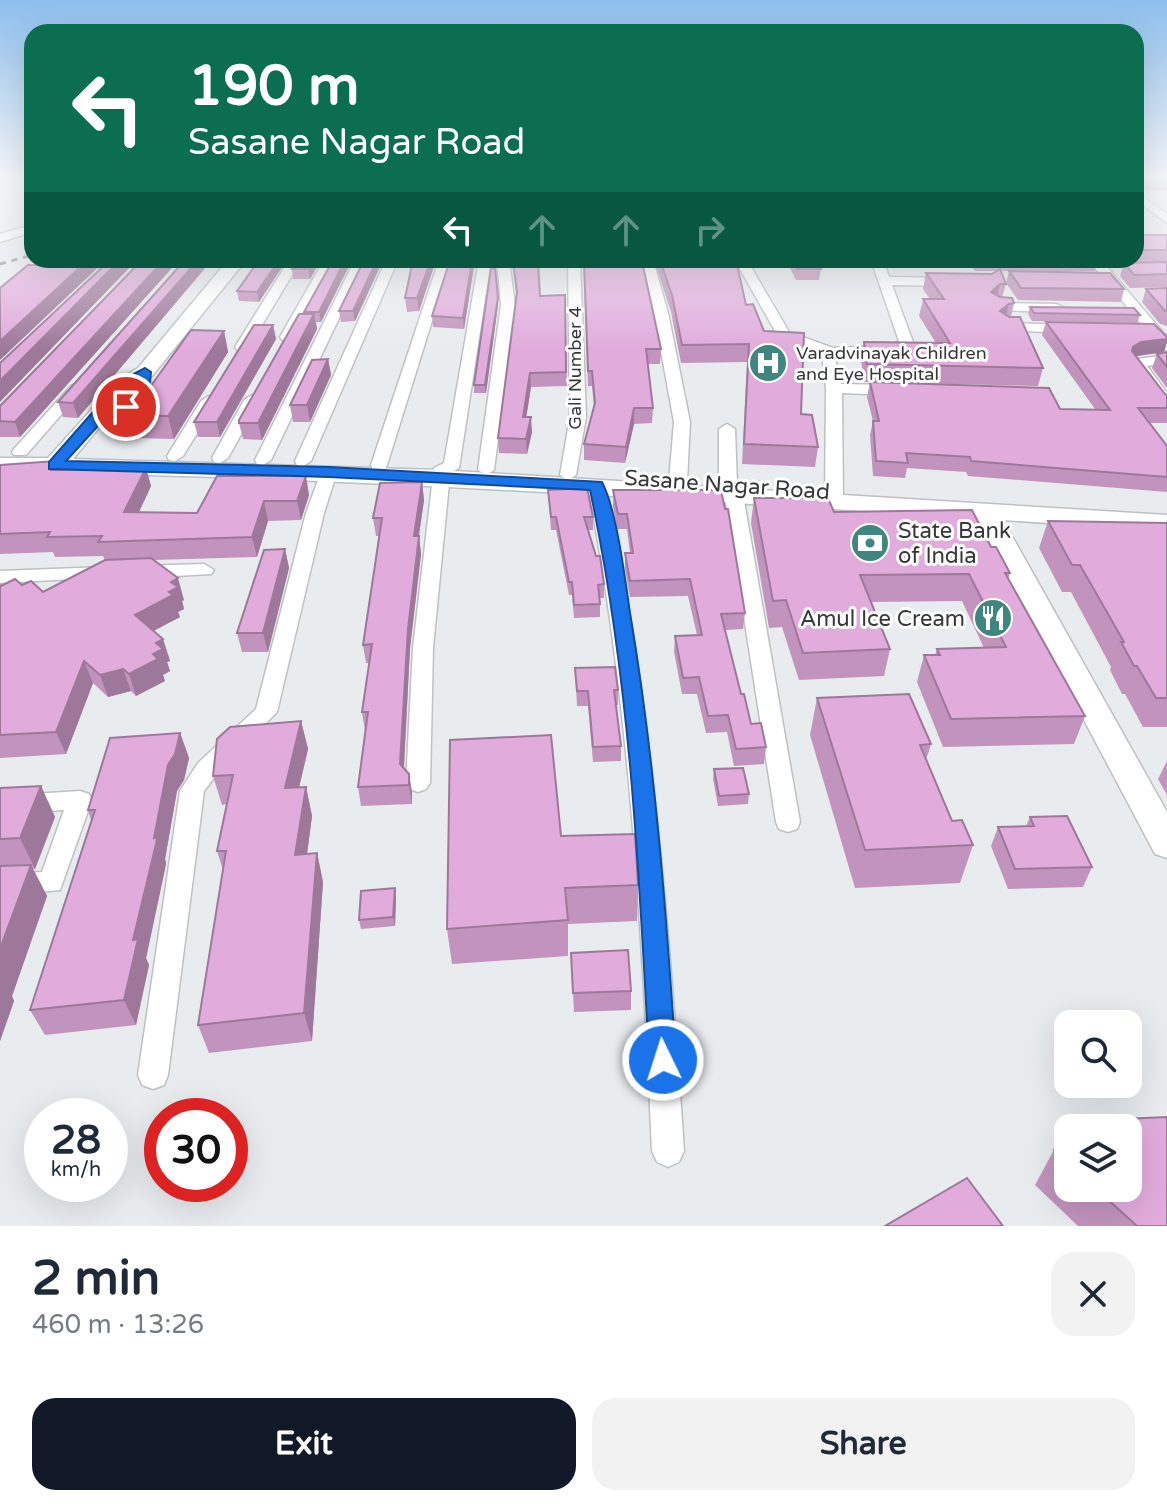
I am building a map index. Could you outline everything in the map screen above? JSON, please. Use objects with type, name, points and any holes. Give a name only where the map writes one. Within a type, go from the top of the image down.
[{"type":"street","points":[[72,459],[125,384],[145,372],[230,268]]},
{"type":"street","points":[[230,366],[290,268]]},
{"type":"street","points":[[278,352],[325,268]]},
{"type":"street","points":[[263,460],[357,268]]},
{"type":"street","points":[[303,461],[388,268]]},
{"type":"street","points":[[379,465],[442,268]]},
{"type":"street","points":[[418,783],[423,648],[444,471],[475,336],[484,268]]},
{"type":"street","points":[[486,470],[508,305],[504,268]]},
{"type":"street","name":"Gali Number 4","points":[[568,475],[578,417],[574,268]]},
{"type":"street","points":[[649,268],[682,422],[678,481]]},
{"type":"street","points":[[746,268],[784,335],[832,352],[895,349],[906,342],[880,268]]},
{"type":"street","points":[[1105,271],[1167,346]]},
{"type":"street","points":[[885,281],[959,282]]},
{"type":"street","points":[[997,307],[1075,308]]},
{"type":"street","points":[[1006,327],[1081,329]]},
{"type":"street","points":[[832,352],[827,356],[834,388],[834,497]]},
{"type":"street","points":[[1167,359],[1137,363],[1167,404]]},
{"type":"street","points":[[7,456],[90,373]]},
{"type":"street","points":[[834,388],[911,390]]},
{"type":"street","points":[[175,456],[215,392]]},
{"type":"street","points":[[220,458],[256,392]]},
{"type":"street","points":[[727,429],[731,490],[788,822]]},
{"type":"street","name":"Sasane Nagar Road","points":[[7,456],[329,472],[486,470],[678,481],[731,490]]},
{"type":"street","name":"Sasane Nagar Road","points":[[72,459],[175,456],[379,465],[597,486],[731,490],[1167,523]]},
{"type":"street","points":[[153,1075],[192,791],[200,773],[245,735],[266,712],[315,513],[329,472]]},
{"type":"street","points":[[597,486],[614,562],[646,804],[668,1151]]},
{"type":"street","name":"Sasane Nagar Road","points":[[834,497],[1167,511]]},
{"type":"street","points":[[985,511],[1167,844]]},
{"type":"street","points":[[0,577],[204,570]]},
{"type":"street","points":[[0,805],[80,800],[51,882],[0,885]]},
{"type":"building","points":[[1144,235],[1167,235],[1167,250],[1144,250]]},
{"type":"building","points":[[1167,262],[1167,274],[1134,275],[1128,268],[1144,268],[1144,263]]},
{"type":"building","points":[[24,268],[79,268],[0,341],[0,288]]},
{"type":"building","points":[[101,268],[112,268],[0,381],[0,363]]},
{"type":"building","points":[[134,268],[157,268],[15,422],[0,421],[0,406]]},
{"type":"building","points":[[178,268],[191,268],[73,403],[58,402]]},
{"type":"building","points":[[253,268],[274,268],[257,292],[237,291]]},
{"type":"building","points":[[329,268],[341,268],[319,312],[304,312]]},
{"type":"building","points":[[360,268],[373,268],[353,311],[339,311]]},
{"type":"building","points":[[411,268],[428,268],[417,298],[405,298]]},
{"type":"building","points":[[447,268],[471,268],[463,318],[432,316]]},
{"type":"building","points":[[491,268],[495,268],[498,297],[485,385],[474,385]]},
{"type":"building","points":[[514,268],[538,268],[540,296],[565,295],[566,372],[530,373],[523,417],[531,417],[526,439],[498,438],[517,292]]},
{"type":"building","points":[[584,268],[644,268],[661,349],[646,349],[653,408],[634,408],[626,447],[584,444],[595,403],[592,371],[588,371]]},
{"type":"building","points":[[663,268],[738,268],[746,305],[753,304],[764,331],[804,333],[801,414],[812,415],[818,447],[744,444],[749,344],[682,345],[672,295]]},
{"type":"building","points":[[1000,269],[1006,284],[1000,284],[991,292],[1012,298],[1014,303],[1000,311],[1009,317],[1020,317],[1043,368],[867,364],[864,342],[950,343],[923,299],[944,299],[926,273],[992,274]]},
{"type":"building","points":[[1009,271],[1110,273],[1124,289],[1021,288]]},
{"type":"building","points":[[1167,288],[1167,311],[1165,311],[1146,289]]},
{"type":"building","points":[[1030,307],[1134,308],[1140,315],[1034,313]]},
{"type":"building","points":[[299,314],[314,314],[258,423],[239,423],[239,420]]},
{"type":"building","points":[[1046,322],[1154,324],[1167,337],[1141,342],[1132,351],[1167,395],[1167,408],[1138,408],[1167,446],[1167,477],[906,453],[908,463],[876,461],[873,421],[879,421],[870,382],[1049,388],[1060,409],[1110,410]]},
{"type":"building","points":[[254,325],[273,325],[217,422],[194,422]]},
{"type":"building","points":[[191,330],[224,331],[168,416],[130,415]]},
{"type":"building","points":[[1167,352],[1167,367],[1157,354]]},
{"type":"building","points":[[328,359],[307,405],[290,405],[312,360]]},
{"type":"building","points":[[55,461],[51,470],[146,468],[124,512],[197,513],[217,476],[306,476],[297,501],[264,501],[252,537],[98,542],[102,536],[47,537],[50,532],[0,534],[0,465]]},
{"type":"building","points":[[422,482],[414,536],[419,536],[408,629],[400,764],[409,774],[409,785],[358,787],[368,712],[362,712],[372,644],[363,645],[382,518],[373,518],[380,483]]},
{"type":"building","points":[[587,488],[593,517],[584,517],[596,556],[600,556],[604,584],[598,585],[600,604],[574,605],[572,582],[569,582],[556,517],[551,517],[548,490]]},
{"type":"building","points":[[613,490],[721,490],[725,509],[728,509],[745,613],[721,614],[751,724],[761,723],[766,747],[736,749],[728,715],[708,716],[699,677],[683,678],[675,636],[702,635],[690,579],[630,581],[625,553],[633,553],[627,514],[618,514]]},
{"type":"building","points":[[754,498],[828,498],[834,512],[972,510],[991,547],[996,547],[1010,573],[1005,573],[1085,716],[951,719],[924,655],[940,655],[937,649],[1006,647],[969,574],[860,575],[890,649],[803,653],[786,600],[773,601]]},
{"type":"building","points":[[1048,521],[1167,523],[1167,698],[1156,698],[1137,666],[1134,666],[1121,642],[1124,642],[1080,565],[1072,565]]},
{"type":"building","points":[[285,549],[263,633],[237,633],[264,550]]},
{"type":"building","points":[[151,558],[178,578],[171,582],[178,587],[169,592],[173,595],[135,615],[163,639],[156,643],[163,649],[153,654],[158,659],[129,674],[123,669],[100,675],[84,661],[56,732],[0,735],[0,585],[15,579],[22,585],[31,581],[43,592],[105,560]]},
{"type":"building","points":[[615,667],[618,690],[614,690],[621,746],[593,747],[588,691],[577,691],[575,668]]},
{"type":"building","points":[[909,694],[931,744],[920,745],[952,821],[962,820],[973,845],[865,850],[817,698]]},
{"type":"building","points":[[301,721],[285,788],[306,787],[295,855],[317,853],[304,1013],[198,1025],[226,851],[217,851],[233,775],[213,776],[217,739],[230,727]]},
{"type":"building","points":[[180,733],[175,754],[168,765],[154,838],[157,837],[156,844],[133,940],[138,939],[124,1000],[30,1010],[95,810],[88,810],[110,738]]},
{"type":"building","points":[[551,735],[561,836],[635,834],[638,885],[565,888],[568,920],[447,929],[450,740]]},
{"type":"building","points":[[743,768],[749,794],[719,796],[714,769]]},
{"type":"building","points":[[41,786],[20,838],[0,839],[0,788]]},
{"type":"building","points":[[1067,816],[1092,867],[1015,869],[998,827],[1034,826],[1030,817]]},
{"type":"building","points":[[31,865],[0,949],[0,866]]},
{"type":"building","points":[[395,888],[393,917],[359,920],[361,891]]},
{"type":"building","points":[[628,950],[631,991],[573,993],[571,953]]},
{"type":"building","points":[[1167,1117],[1167,1226],[1137,1226],[1110,1202],[1142,1202],[1142,1118]]},
{"type":"building","points":[[967,1178],[1003,1226],[885,1226]]},
{"type":"railway","points":[[0,264],[24,257]]},
{"type":"place","name":"Varadvinayak Children and Eye Hospital","points":[[768,363]]},
{"type":"place","name":"State Bank of India","points":[[870,543]]},
{"type":"place","name":"Amul Ice Cream","points":[[993,618]]},
{"type":"route","points":[[126,407],[143,383],[145,372],[125,384],[54,466],[329,472],[597,486],[614,562],[634,697],[648,819],[663,1060]]}]
